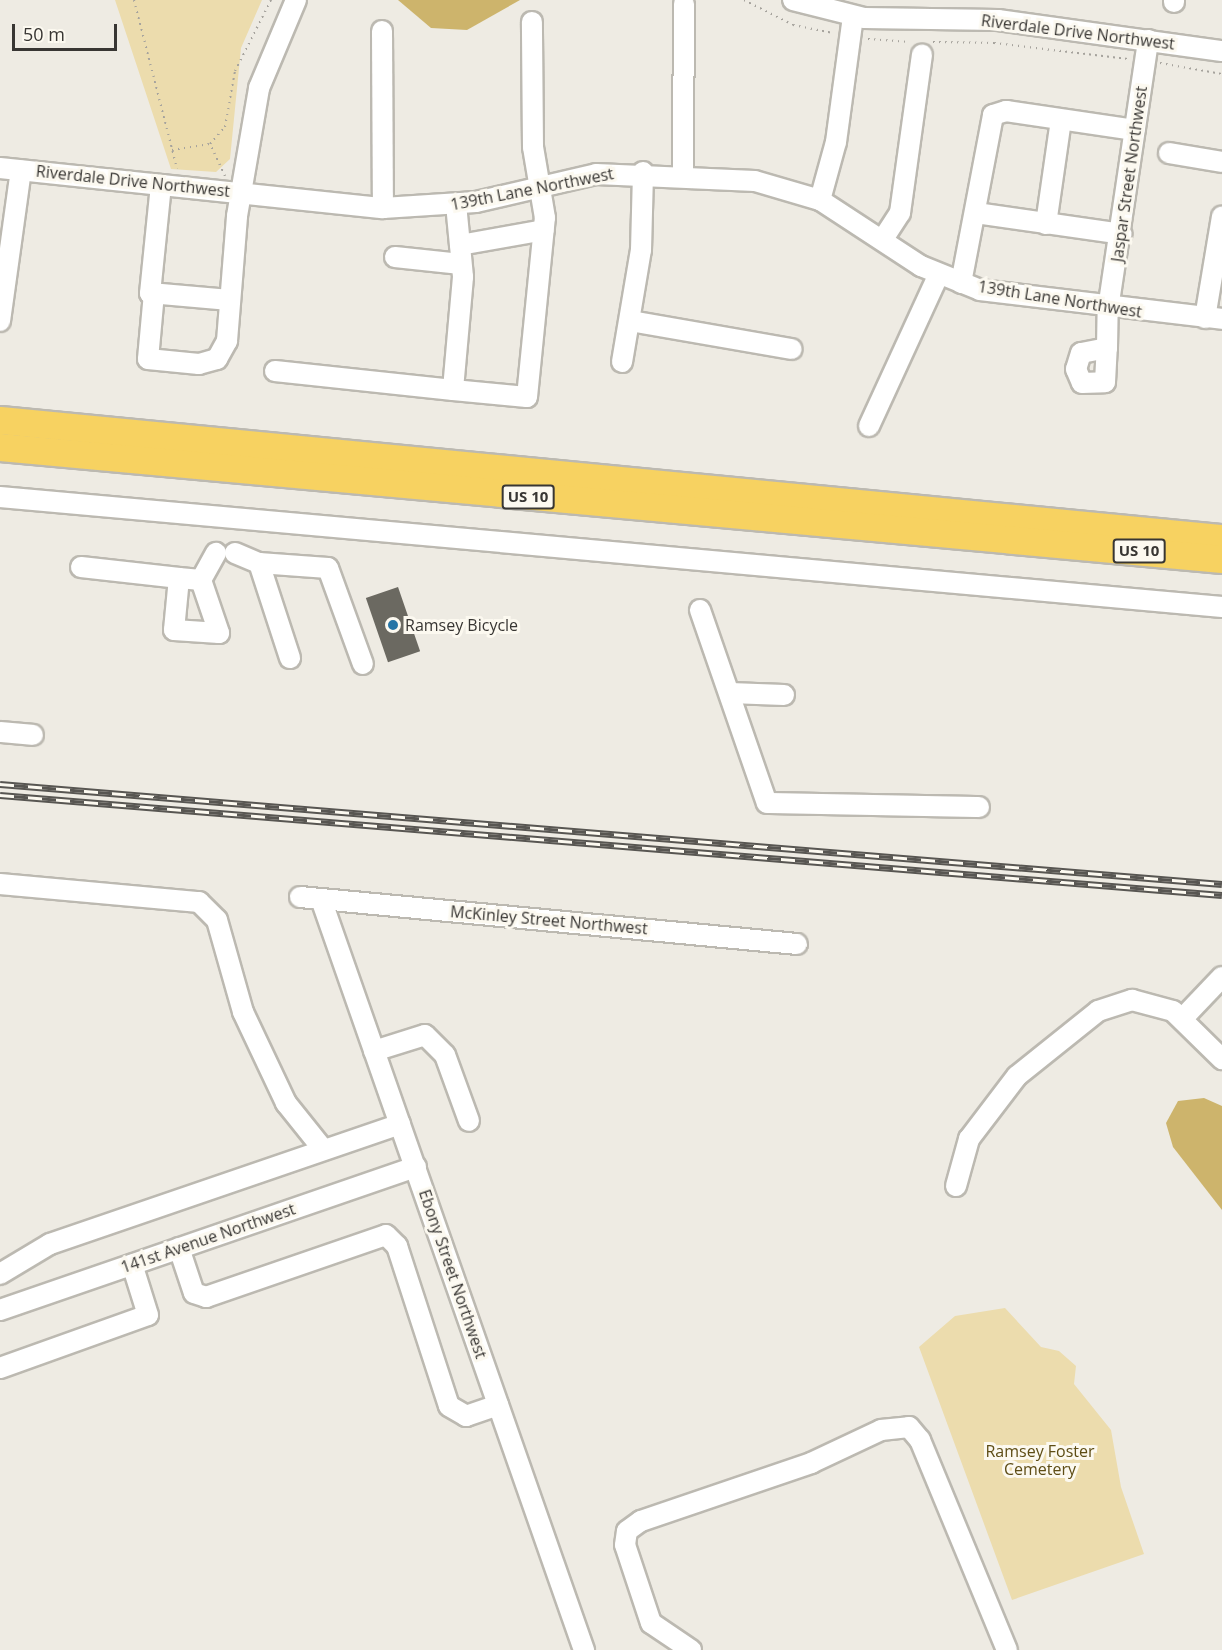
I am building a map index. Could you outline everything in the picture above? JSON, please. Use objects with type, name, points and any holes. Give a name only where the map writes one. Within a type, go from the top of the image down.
[{"type":"highway","name":"US 10","points":[[0,420],[1222,538]]},
{"type":"highway","name":"US 10","points":[[0,447],[1222,559]]},
{"type":"street","name":"Riverdale Drive Northwest","points":[[0,168],[245,193],[259,88],[296,0]]},
{"type":"street","name":"Riverdale Drive Northwest","points":[[793,0],[853,17],[998,20],[1222,51]]},
{"type":"street","points":[[683,175],[684,4]]},
{"type":"street","points":[[820,200],[836,142],[853,17]]},
{"type":"street","points":[[275,371],[527,397],[544,230],[533,147],[532,22]]},
{"type":"street","points":[[382,31],[383,208]]},
{"type":"street","name":"Jaspar Street Northwest","points":[[1107,348],[1108,309],[1121,234],[1148,40]]},
{"type":"street","points":[[883,238],[900,213],[921,46]]},
{"type":"street","points":[[961,282],[993,115],[1006,111],[1135,130]]},
{"type":"street","points":[[1046,224],[1061,120]]},
{"type":"street","points":[[1169,153],[1222,162]]},
{"type":"street","points":[[0,321],[21,170]]},
{"type":"street","name":"139th Lane Northwest","points":[[245,193],[383,208],[456,204],[596,174],[643,172],[755,182],[820,200],[939,274],[961,282],[1108,309],[1213,318]]},
{"type":"street","points":[[622,362],[631,321],[643,172]]},
{"type":"street","points":[[170,186],[154,293],[148,359],[199,364],[217,359],[227,341],[237,216],[245,193]]},
{"type":"street","points":[[453,390],[461,254],[456,204]]},
{"type":"street","points":[[976,213],[1121,234]]},
{"type":"street","points":[[1213,318],[1222,216]]},
{"type":"street","points":[[395,257],[461,254],[544,230]]},
{"type":"street","points":[[869,426],[939,274]]},
{"type":"street","points":[[154,293],[230,300]]},
{"type":"street","points":[[631,321],[792,349]]},
{"type":"street","points":[[0,496],[1222,607]]},
{"type":"street","points":[[201,580],[225,553],[259,563],[328,568],[363,664]]},
{"type":"street","points":[[259,563],[290,658]]},
{"type":"street","points":[[81,567],[201,580]]},
{"type":"street","points":[[179,578],[174,630],[219,633],[201,580]]},
{"type":"street","points":[[700,610],[767,803],[979,807]]},
{"type":"street","points":[[730,693],[784,695]]},
{"type":"street","points":[[0,732],[33,735]]},
{"type":"street","points":[[0,884],[199,902],[217,921],[243,1012],[286,1104],[322,1148]]},
{"type":"street","name":"McKinley Street Northwest","points":[[300,897],[797,944]]},
{"type":"street","name":"Ebony Street Northwest","points":[[321,899],[584,1650]]},
{"type":"street","points":[[1178,1015],[1222,976]]},
{"type":"street","points":[[956,1186],[969,1139],[1026,1069],[1098,1011],[1119,1002],[1178,1015],[1222,1059]]},
{"type":"street","points":[[374,1051],[424,1035],[445,1055],[469,1121]]},
{"type":"street","points":[[0,1274],[50,1244],[322,1148],[400,1124]]},
{"type":"street","name":"141st Avenue Northwest","points":[[0,1310],[416,1167]]},
{"type":"street","points":[[179,1248],[194,1293],[206,1298],[387,1235],[397,1246],[449,1406],[466,1416],[498,1405]]},
{"type":"street","points":[[0,1368],[148,1315],[132,1264]]},
{"type":"street","points":[[691,1650],[651,1623],[626,1545],[627,1531],[641,1521],[811,1463],[881,1430],[909,1427],[920,1440],[1007,1650]]},
{"type":"path","points":[[134,0],[172,150],[170,186]]},
{"type":"path","points":[[172,150],[210,144],[225,127],[235,71],[271,0]]},
{"type":"path","points":[[744,0],[793,25],[840,33]]},
{"type":"path","points":[[860,37],[921,46],[994,43],[1145,60],[1222,74]]},
{"type":"path","points":[[210,144],[225,175]]},
{"type":"green space","points":[[115,0],[262,0],[241,48],[230,159],[216,172],[171,169]]},
{"type":"green space","name":"Ramsey Foster Cemetery","points":[[1005,1308],[1041,1347],[1059,1351],[1076,1366],[1074,1384],[1111,1430],[1121,1487],[1144,1554],[1012,1600],[919,1347],[955,1316]]},
{"type":"shaded area","points":[[398,0],[520,0],[467,30],[431,28]]},
{"type":"shaded area","points":[[1204,1098],[1222,1106],[1222,1210],[1173,1147],[1166,1123],[1178,1101]]},
{"type":"building","name":"Ramsey Bicycle","points":[[398,587],[420,651],[388,662],[366,598]]},
{"type":"railway","points":[[0,784],[1222,884]]},
{"type":"railway","points":[[0,795],[1222,895]]},
{"type":"place","name":"Ramsey Bicycle","points":[[393,625]]}]
